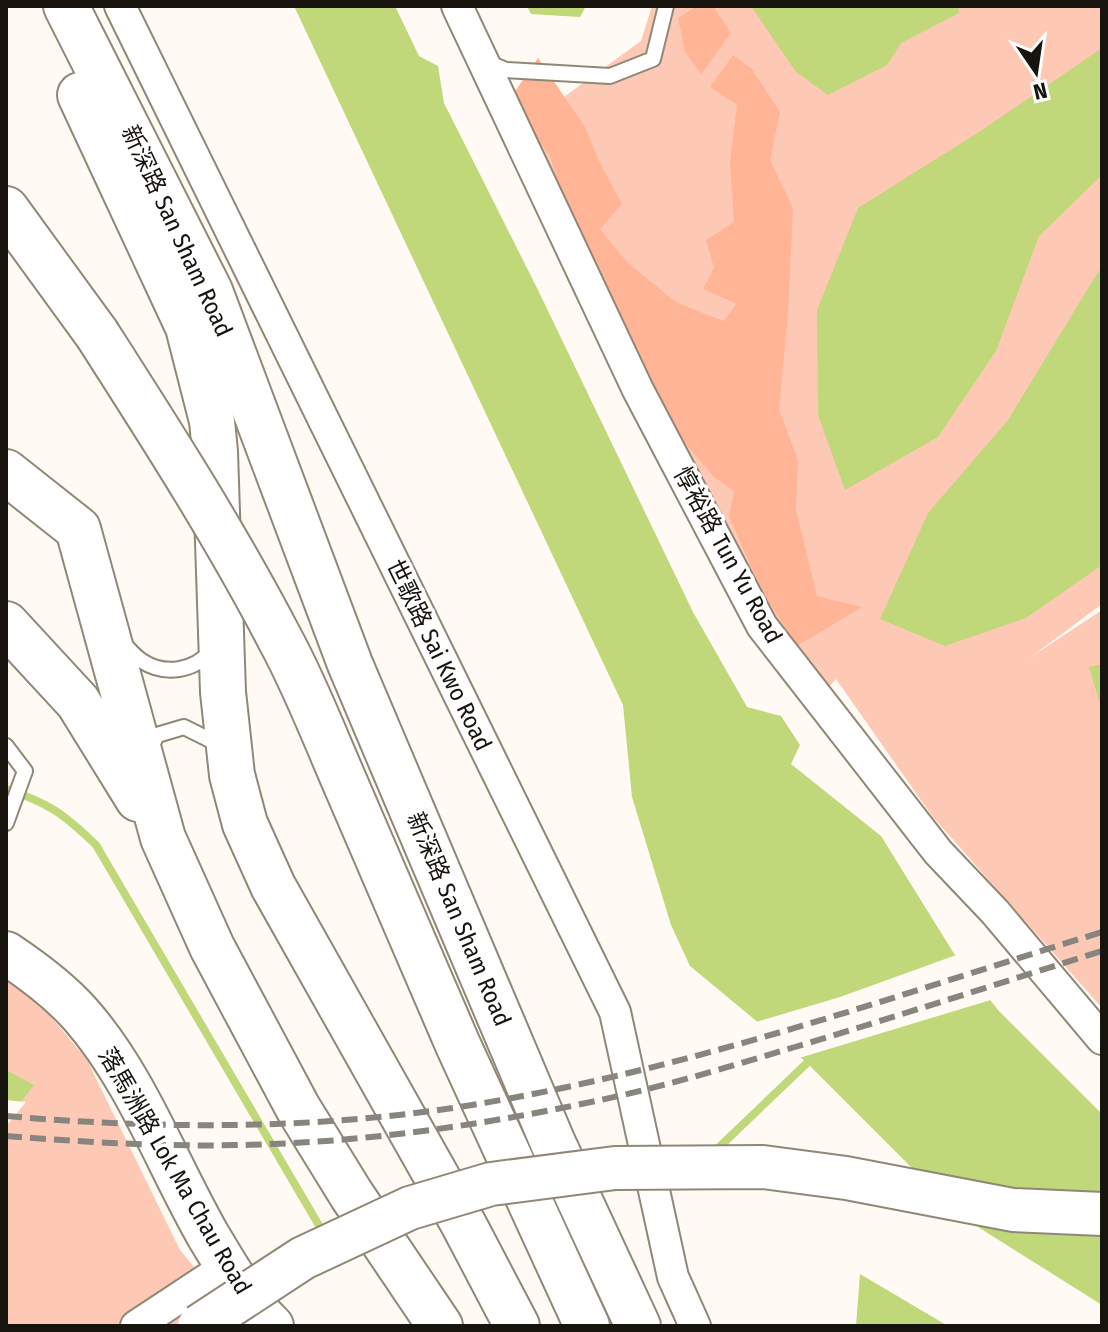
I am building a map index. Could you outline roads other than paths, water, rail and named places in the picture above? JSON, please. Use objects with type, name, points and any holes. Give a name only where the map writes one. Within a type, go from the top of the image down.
[{"type":"main road","name":"新深路 San Sham Road","points":[[57,7],[188,327],[255,461],[290,508]]},
{"type":"main road","name":"新深路 San Sham Road","points":[[57,7],[210,291],[350,664],[553,1143],[638,1326]]},
{"type":"main road","name":"新深路 San Sham Road","points":[[6,209],[97,334],[195,486],[283,644],[458,1045],[587,1326]]},
{"type":"main road","name":"新深路 San Sham Road","points":[[188,327],[212,421],[223,692],[232,775],[245,824],[273,886],[464,1225],[517,1326]]},
{"type":"main road","points":[[6,472],[78,529],[163,838]]},
{"type":"main road","points":[[6,624],[78,702],[163,838],[212,947],[298,1108],[351,1194],[440,1326]]},
{"type":"street","name":"世歌路 Sai Kwo Road","points":[[120,6],[615,1012],[673,1277],[695,1326]]},
{"type":"street","name":"惇裕路 Tun Yu Road","points":[[457,6],[638,390],[762,626],[938,852],[995,912],[1102,1039]]},
{"type":"street","name":"落馬洲路 Lok Ma Chau Road","points":[[6,953],[57,991],[100,1039],[122,1074],[234,1293],[272,1326]]},
{"type":"street","points":[[199,1326],[303,1258],[410,1208],[491,1184],[615,1168],[763,1167],[846,1178],[1013,1210],[1102,1214]]},
{"type":"street","points":[[136,1326],[234,1293]]},
{"type":"lane","points":[[483,61],[506,70],[610,76],[653,59],[666,6]]},
{"type":"lane","points":[[105,626],[142,662],[173,671],[201,662],[221,638]]},
{"type":"lane","points":[[143,764],[157,735],[184,727],[212,741],[232,775]]},
{"type":"lane","points":[[6,746],[25,771],[8,817]]},
{"type":"waterway","points":[[6,789],[55,811],[96,845],[324,1234]]},
{"type":"waterway","points":[[713,1153],[807,1063]]},
{"type":"railway","points":[[6,1116],[119,1123],[233,1125],[346,1120],[459,1107],[541,1092],[703,1054],[1102,932]]},
{"type":"railway","points":[[6,1136],[139,1144],[272,1144],[392,1135],[512,1117],[694,1077],[1102,951]]}]
